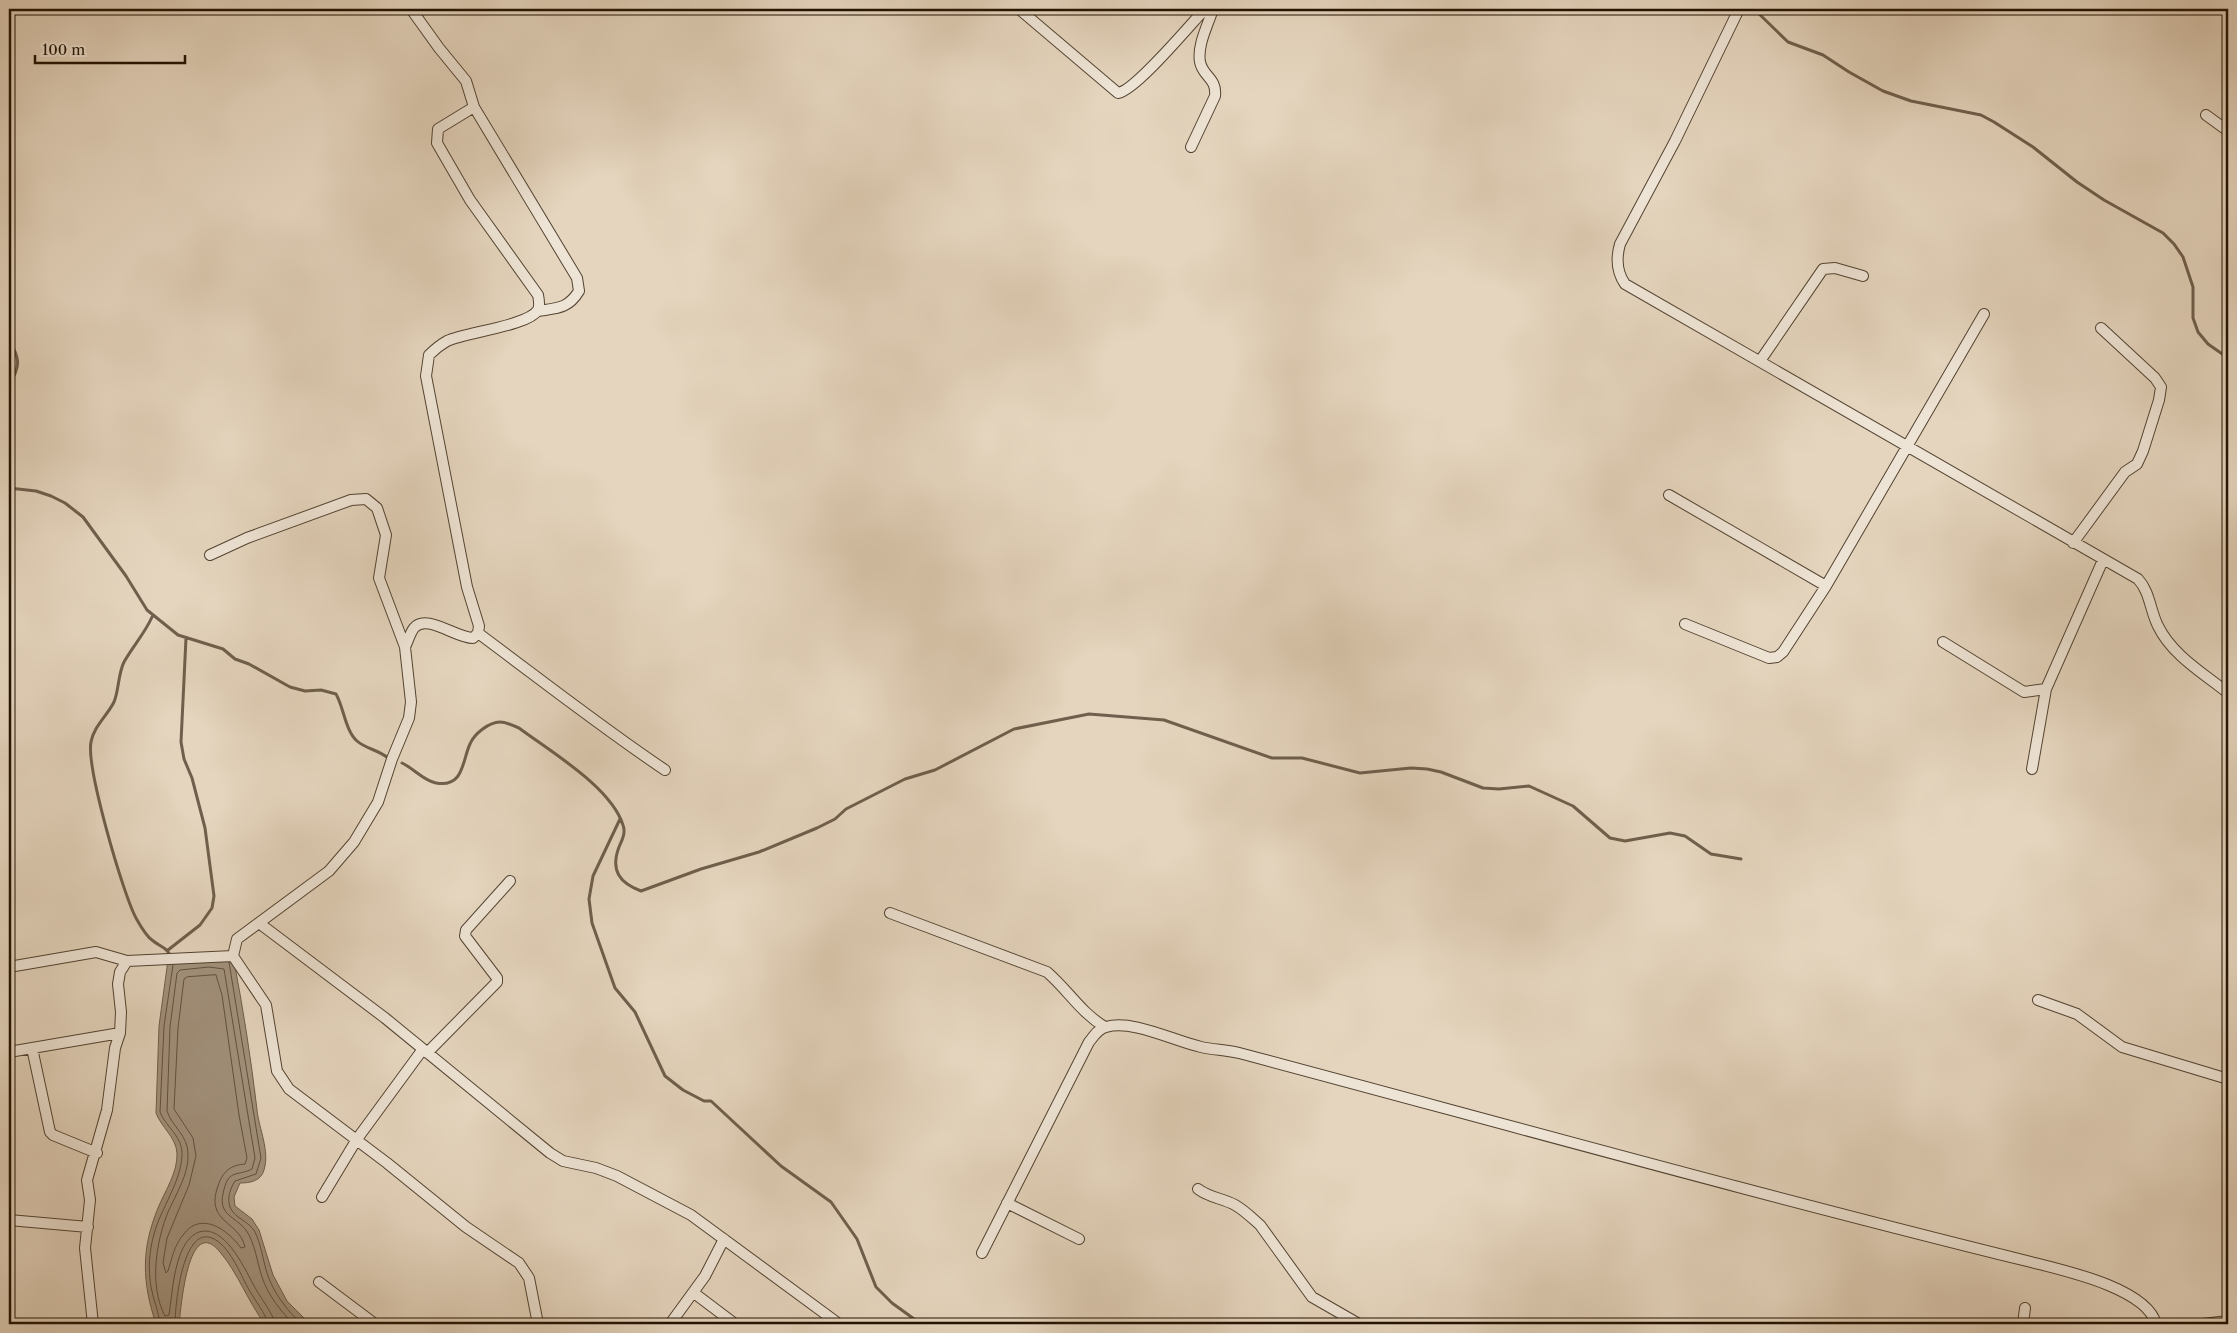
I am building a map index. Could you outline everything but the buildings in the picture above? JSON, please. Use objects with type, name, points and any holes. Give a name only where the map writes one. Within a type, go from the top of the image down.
[{"type":"street","points":[[406,647],[413,629],[418,625],[429,622],[464,638],[473,638],[478,633],[479,626],[467,587],[426,376],[428,355],[448,341],[512,324],[532,316],[538,311],[562,308],[573,300],[579,291],[577,278],[474,106],[466,81],[411,9]]},
{"type":"street","points":[[1020,9],[1118,93],[1124,92],[1148,69],[1205,9]]},
{"type":"street","points":[[1191,147],[1215,96],[1216,89],[1213,81],[1204,70],[1200,56],[1213,9]]},
{"type":"street","points":[[1739,9],[1675,141],[1620,244],[1616,260],[1619,275],[1625,284],[1760,361],[1906,448],[2138,579],[2148,594],[2152,614],[2166,640],[2180,655],[2228,693]]},
{"type":"street","points":[[474,106],[438,129],[437,143],[470,200],[538,296],[538,311]]},
{"type":"street","points":[[2206,115],[2228,131]]},
{"type":"street","points":[[1760,361],[1823,269],[1835,268],[1863,276]]},
{"type":"street","points":[[1684,624],[1769,658],[1776,657],[1783,652],[1826,586],[1984,314]]},
{"type":"street","points":[[2073,543],[2126,472],[2137,464],[2159,400],[2161,386],[2155,378],[2101,328]]},
{"type":"street","points":[[1669,495],[1826,586]]},
{"type":"street","points":[[210,555],[247,538],[351,500],[366,499],[377,508],[383,522],[386,535],[379,578],[406,647],[411,702],[409,718],[392,759],[378,802],[354,842],[329,871],[237,939],[233,956],[266,1005],[278,1071],[289,1089],[357,1139],[466,1227],[525,1270],[534,1300],[538,1324]]},
{"type":"street","points":[[2032,769],[2046,689],[2103,560]]},
{"type":"street","points":[[478,633],[591,716],[608,732],[665,770]]},
{"type":"street","points":[[1943,642],[2024,692],[2046,689]]},
{"type":"street","points":[[322,1196],[357,1139],[425,1051],[497,982],[498,978],[465,936],[466,930],[510,881]]},
{"type":"street","points":[[890,913],[1047,972],[1085,1014],[1105,1027]]},
{"type":"street","points":[[259,922],[337,980],[550,1153],[563,1161],[596,1168],[617,1176],[647,1190],[691,1215],[838,1324]]},
{"type":"street","points":[[9,967],[96,952],[127,961],[233,956]]},
{"type":"street","points":[[93,1324],[85,1248],[90,1200],[88,1180],[107,1110],[115,1048],[120,1033],[121,1012],[118,984],[120,972],[127,961]]},
{"type":"street","points":[[2038,1000],[2077,1014],[2122,1048],[2228,1079]]},
{"type":"street","points":[[982,1252],[1090,1042],[1097,1032],[1105,1027],[1131,1026],[1201,1047],[1243,1054],[1878,1224],[2050,1267],[2116,1289],[2130,1296],[2150,1313],[2156,1324]]},
{"type":"street","points":[[9,1052],[120,1033]]},
{"type":"street","points":[[32,1048],[50,1132],[53,1135],[97,1152]]},
{"type":"street","points":[[1198,1190],[1212,1198],[1234,1205],[1250,1215],[1260,1225],[1312,1297],[1359,1324]]},
{"type":"street","points":[[1007,1203],[1079,1239]]},
{"type":"street","points":[[9,1220],[88,1227]]},
{"type":"street","points":[[670,1324],[694,1293],[724,1239]]},
{"type":"street","points":[[319,1282],[375,1324]]},
{"type":"street","points":[[694,1293],[735,1324]]},
{"type":"street","points":[[2023,1324],[2025,1308]]},
{"type":"street","points":[[2202,1324],[2228,1320]]},
{"type":"water","points":[[233,956],[258,1117],[266,1155],[263,1174],[251,1182],[240,1183],[234,1197],[235,1206],[252,1219],[259,1230],[273,1275],[287,1301],[310,1324],[265,1324],[226,1260],[209,1243],[200,1245],[193,1253],[184,1284],[179,1324],[156,1324],[151,1309],[146,1280],[146,1252],[152,1223],[177,1160],[174,1142],[156,1113],[159,1026],[168,960]]},
{"type":"waterway","points":[[1754,9],[1788,42],[1823,55],[1883,91],[1911,101],[1981,115],[1994,122],[2033,147],[2077,182],[2104,200],[2163,233],[2183,257],[2193,287],[2193,318],[2198,332],[2208,344],[2228,358]]},
{"type":"waterway","points":[[9,340],[18,362],[16,372],[9,385]]},
{"type":"waterway","points":[[9,488],[36,491],[51,496],[65,503],[83,517],[126,576],[147,610],[178,635],[223,649],[235,659],[249,664],[290,687],[305,691],[321,690],[336,694],[347,725],[357,741],[388,758]]},
{"type":"waterway","points":[[152,617],[124,662],[114,702],[93,736],[91,756],[94,777],[107,830],[130,905],[145,933],[165,949],[171,957]]},
{"type":"waterway","points":[[168,950],[200,925],[212,908],[214,896],[205,828],[192,778],[184,759],[181,742],[186,638]]},
{"type":"waterway","points":[[402,763],[432,782],[445,783],[452,781],[460,772],[472,740],[482,729],[500,722],[519,728],[563,759],[606,797],[616,811],[624,828],[616,855],[616,869],[622,880],[641,891],[701,869],[759,852],[817,828],[835,819],[846,809],[905,779],[935,770],[1014,729],[1089,714],[1164,720],[1272,758],[1302,758],[1360,773],[1411,768],[1427,769],[1441,772],[1483,788],[1499,789],[1529,786],[1573,806],[1610,838],[1625,841],[1670,833],[1685,836],[1711,854],[1741,859]]},
{"type":"waterway","points":[[620,819],[593,876],[589,899],[592,923],[615,988],[635,1012],[665,1076],[683,1090],[704,1101],[711,1101],[781,1166],[831,1202],[857,1239],[876,1287],[892,1303],[921,1324]]}]
